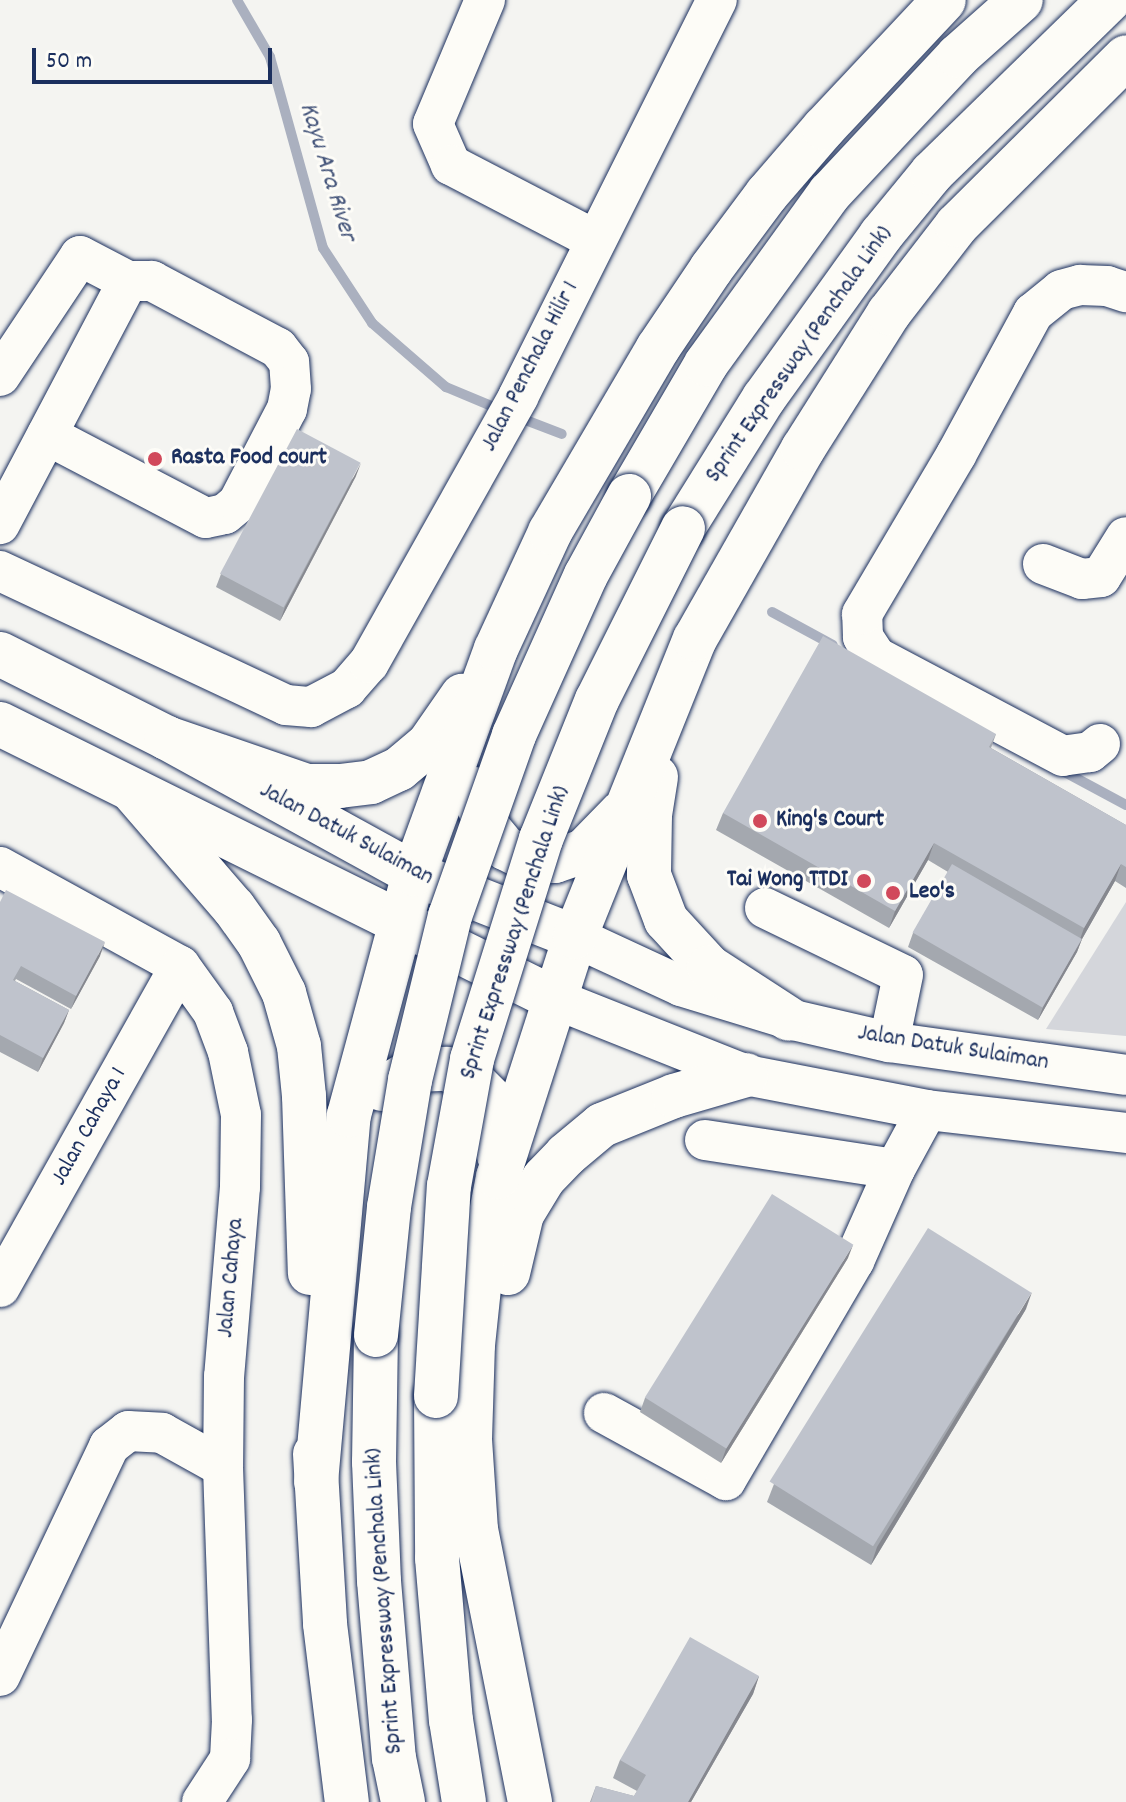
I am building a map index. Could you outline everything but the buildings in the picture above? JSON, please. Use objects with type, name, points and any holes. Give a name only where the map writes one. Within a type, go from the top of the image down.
[{"type":"main road","points":[[316,1482],[349,1115],[414,874],[496,649],[550,532],[658,348],[711,269],[767,194],[824,128],[944,0]]},
{"type":"main road","name":"Sprint Expressway (Penchala Link)","points":[[403,1802],[394,1758],[379,1581],[374,1462],[376,1335],[389,1207],[410,1080],[450,916],[514,735],[586,575],[706,364],[830,193],[958,56],[1021,0]]},
{"type":"main road","name":"Sprint Expressway (Penchala Link)","points":[[464,1802],[451,1720],[437,1558],[436,1396],[449,1186],[472,1059],[541,839],[597,700],[683,528],[764,398],[872,247],[932,173],[1109,0]]},
{"type":"main road","points":[[498,1177],[575,937],[702,626],[803,449],[889,313],[957,225],[1126,57]]},
{"type":"main road","points":[[167,738],[307,786],[371,782],[399,769],[428,745],[496,649]]},
{"type":"main road","name":"Jalan Datuk Sulaiman","points":[[0,654],[167,738],[414,874],[575,937]]},
{"type":"main road","points":[[667,707],[650,815],[649,860],[649,875],[666,920],[709,967],[789,1019]]},
{"type":"main road","points":[[470,720],[476,801],[489,829],[505,848],[530,861],[555,861],[584,851],[630,803]]},
{"type":"main road","points":[[0,724],[555,999]]},
{"type":"main road","points":[[132,790],[234,908],[259,943],[284,993],[299,1046],[307,1158],[316,1482],[325,1624],[347,1802]]},
{"type":"main road","points":[[349,1115],[414,1070],[447,1069],[474,1082],[494,1102],[502,1127],[498,1177],[482,1260],[473,1345],[470,1439],[476,1530],[530,1802]]},
{"type":"main road","points":[[515,1733],[498,1526],[505,1284],[522,1214],[544,1178],[602,1125],[674,1096],[746,1075]]},
{"type":"street","points":[[485,0],[433,124],[451,165],[595,240]]},
{"type":"street","name":"Jalan Penchala Hilir 1","points":[[0,571],[286,705],[311,707],[347,688],[369,663],[518,397],[717,0]]},
{"type":"street","points":[[0,376],[80,256],[128,281],[152,281],[278,348],[289,362],[291,389],[287,409],[238,503],[225,514],[206,518],[47,435]]},
{"type":"street","points":[[0,524],[128,281]]},
{"type":"street","points":[[1100,744],[1090,752],[1063,756],[876,657],[863,637],[862,614],[956,455],[1033,313],[1061,290],[1080,285],[1107,286],[1126,292]]},
{"type":"street","points":[[1043,564],[1082,579],[1101,577],[1126,537]]},
{"type":"street","name":"Jalan Cahaya","points":[[0,867],[180,966],[213,1012],[228,1052],[241,1115],[240,1187],[224,1376],[223,1467],[232,1720],[230,1759],[202,1802]]},
{"type":"street","points":[[765,908],[903,975],[889,1042]]},
{"type":"street","name":"Jalan Datuk Sulaiman","points":[[575,937],[681,986],[789,1019],[889,1042],[1126,1075]]},
{"type":"street","name":"Jalan Cahaya 1","points":[[0,1287],[180,966]]},
{"type":"street","points":[[555,999],[746,1075],[927,1110],[1126,1133]]},
{"type":"street","points":[[604,1413],[726,1480],[854,1261],[895,1169],[927,1110]]},
{"type":"street","points":[[705,1140],[895,1169]]},
{"type":"street","points":[[0,1676],[109,1446],[128,1431],[162,1433],[223,1467]]},
{"type":"shaded area","points":[[1126,902],[1126,1036],[1046,1029]]},
{"type":"waterway","name":"Kayu Ara River","points":[[237,0],[270,57],[323,248],[372,323],[446,387],[501,410]]},
{"type":"waterway","name":"Kayu Ara River","points":[[515,416],[562,434]]},
{"type":"waterway","name":"Kayu Ara River","points":[[772,612],[833,645]]},
{"type":"waterway","name":"Kayu Ara River","points":[[1061,770],[1126,805]]},
{"type":"place","name":"Rasta Food court","points":[[155,459]]},
{"type":"place","name":"King's Court","points":[[760,821]]},
{"type":"place","name":"Tai Wong TTDI","points":[[864,881]]},
{"type":"place","name":"Leo's","points":[[893,893]]}]
